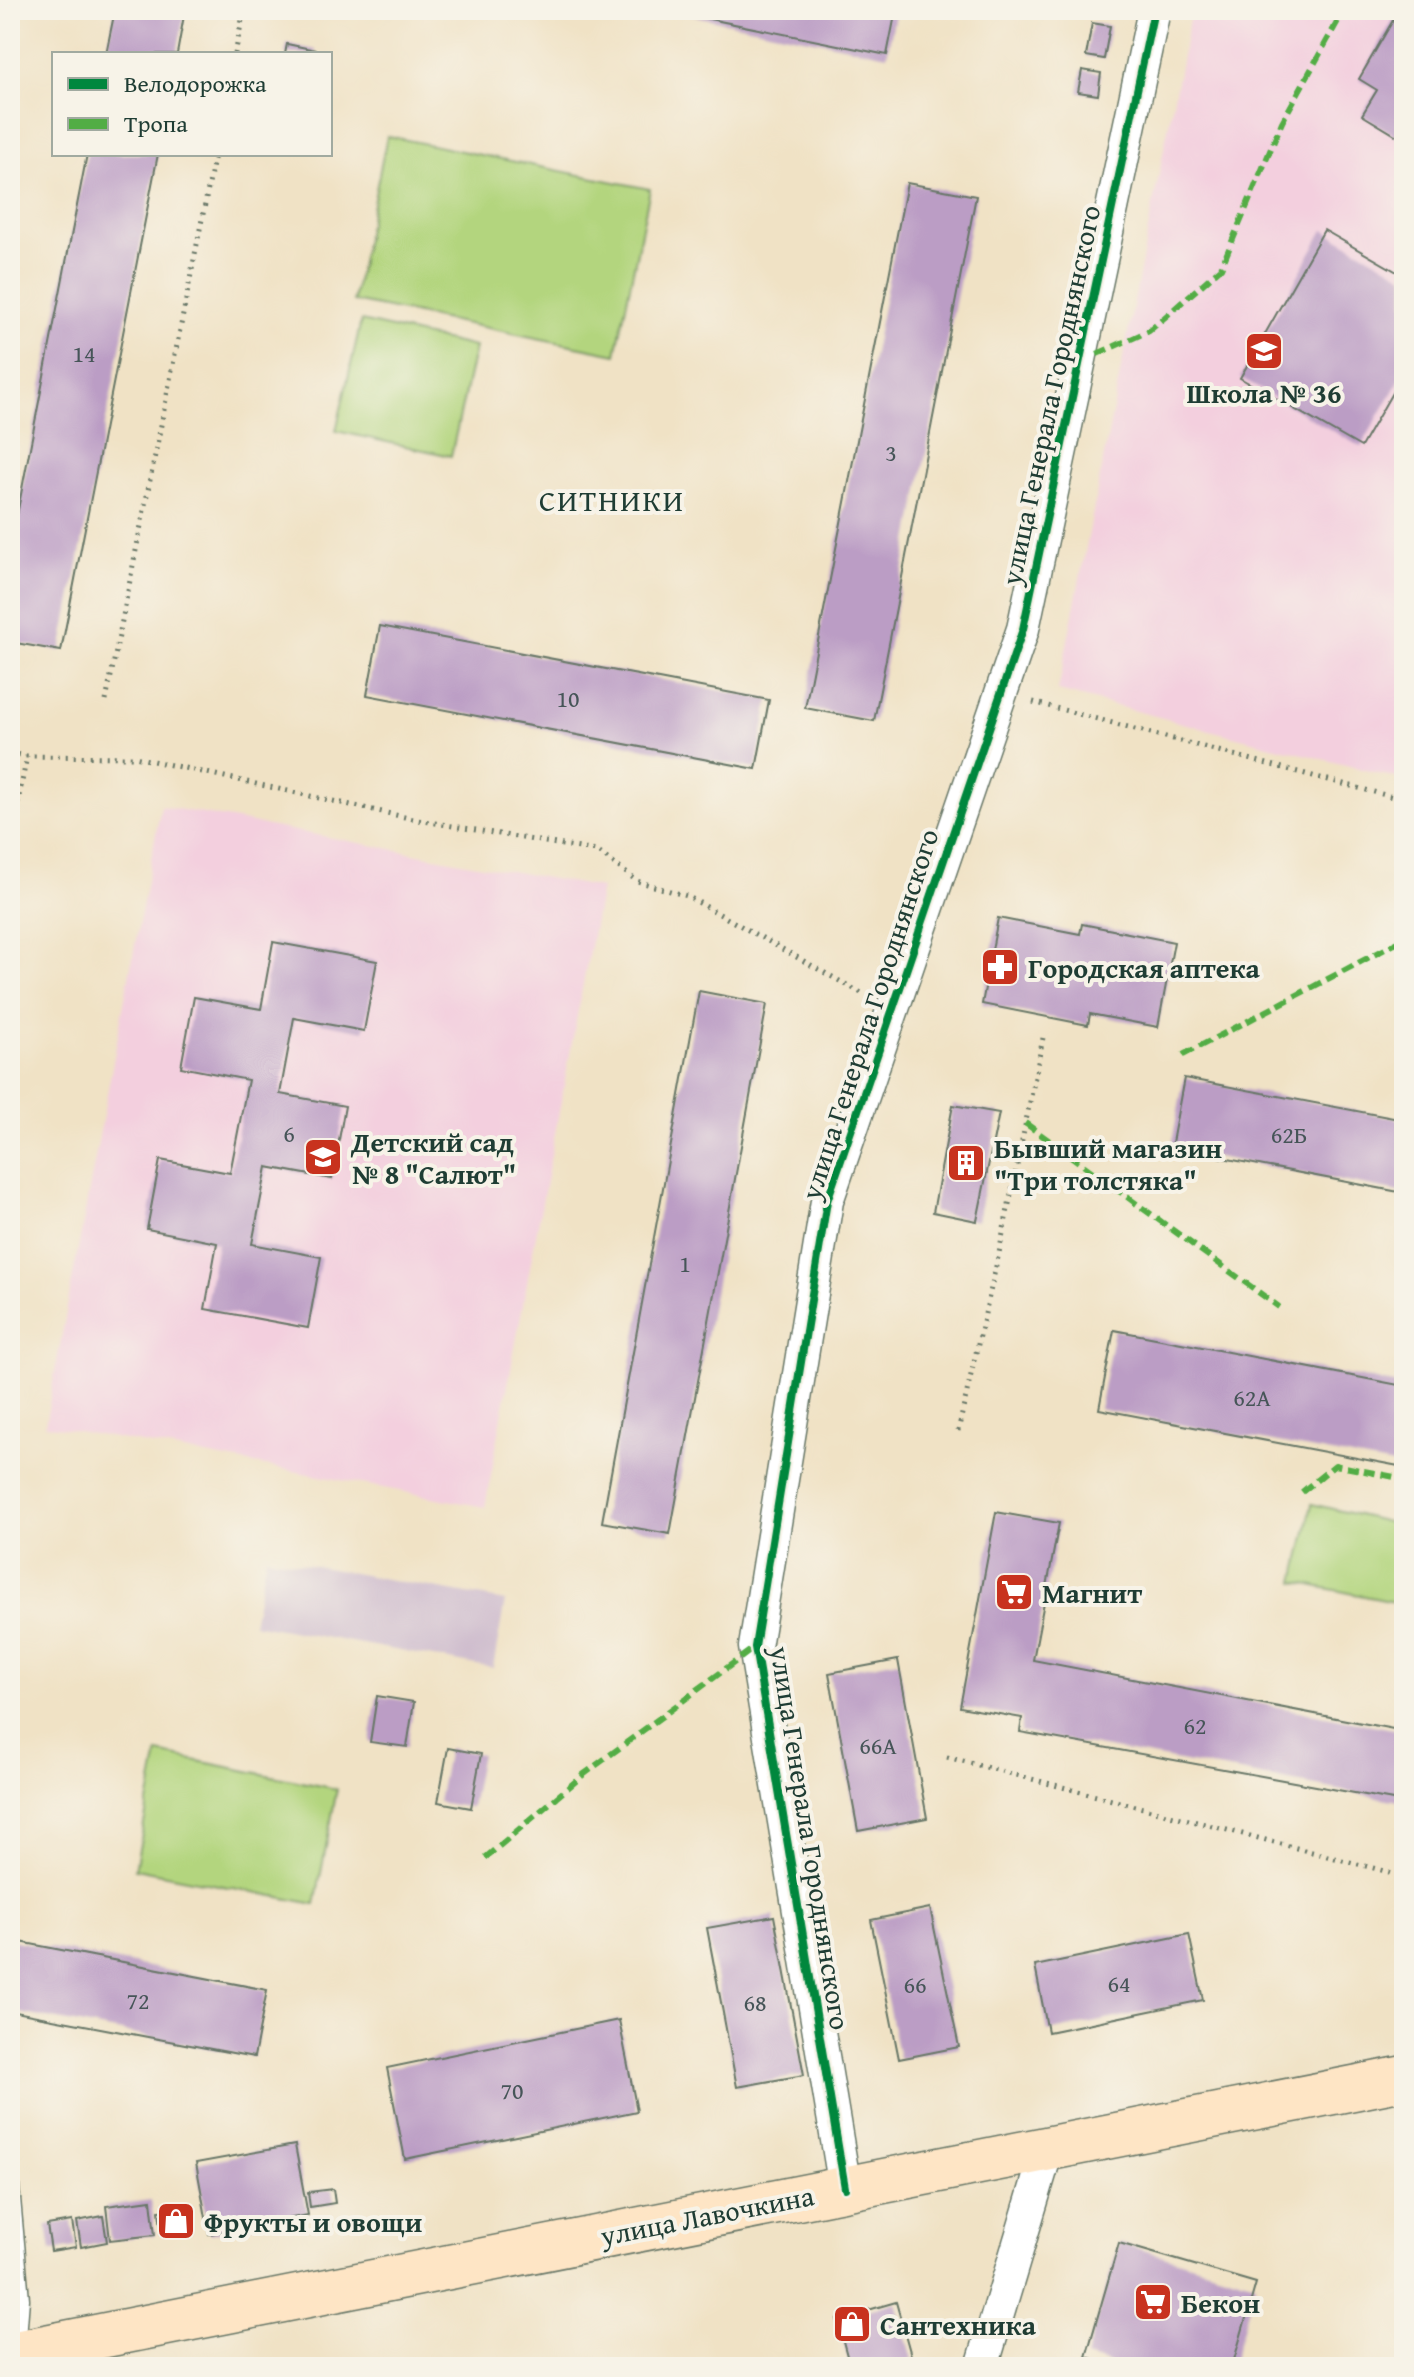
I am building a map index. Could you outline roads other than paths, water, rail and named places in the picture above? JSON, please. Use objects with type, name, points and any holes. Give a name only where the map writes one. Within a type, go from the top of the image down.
[{"type":"main road","name":"улица Лавочкина","points":[[14,2353],[1404,2078]]},
{"type":"street","name":"улица Генерала Городнянского","points":[[845,2188],[755,1647],[827,1201],[1023,629],[1154,10]]},
{"type":"street","points":[[982,2367],[1048,2147]]},
{"type":"lane","points":[[10,2176],[21,2299],[14,2353]]},
{"type":"place","name":"Школа № 36","points":[[1264,351]]},
{"type":"place","name":"Городская аптека","points":[[1000,967]]},
{"type":"place","name":"Детский сад № 8 \"Салют\"","points":[[323,1157]]},
{"type":"place","name":"Бывший магазин \"Три толстяка\"","points":[[966,1163]]},
{"type":"place","name":"Магнит","points":[[1014,1592]]},
{"type":"place","name":"Фрукты и овощи","points":[[176,2221]]},
{"type":"place","name":"Бекон","points":[[1153,2302]]},
{"type":"place","name":"Сантехника","points":[[852,2324]]},
{"type":"district","name":"СИТНИКИ","points":[[612,500]]}]
